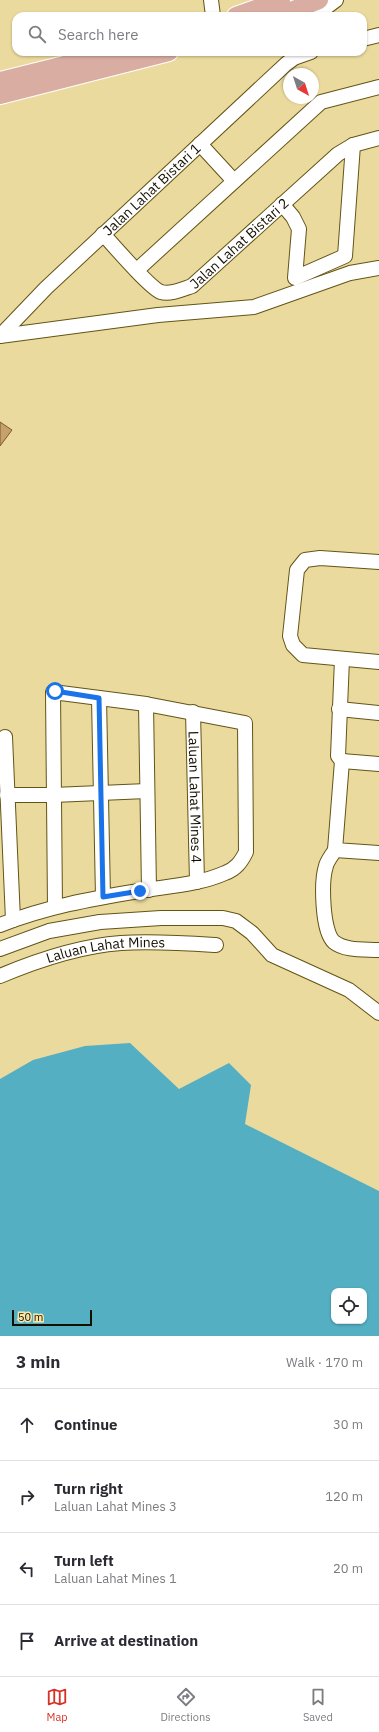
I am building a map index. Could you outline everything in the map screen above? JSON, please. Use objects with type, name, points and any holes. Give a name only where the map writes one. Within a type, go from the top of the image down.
[{"type":"main road","points":[[247,12],[281,0]]},
{"type":"main road","points":[[288,12],[319,0]]},
{"type":"main road","points":[[0,81],[101,56]]},
{"type":"main road","points":[[0,95],[153,56]]},
{"type":"street","points":[[211,0],[212,12]]},
{"type":"street","points":[[323,12],[324,9],[336,0]]},
{"type":"street","points":[[367,38],[379,35]]},
{"type":"street","name":"Jalan Lahat Bistari 1","points":[[0,336],[46,288],[103,234],[286,64],[300,56]]},
{"type":"street","points":[[137,270],[321,102],[379,87]]},
{"type":"street","name":"Jalan Lahat Bistari 2","points":[[103,234],[148,283],[161,292],[176,291],[192,286],[338,154],[353,145],[379,138]]},
{"type":"street","points":[[200,144],[234,181]]},
{"type":"street","points":[[282,204],[293,217],[299,228],[295,278],[345,256],[353,145]]},
{"type":"street","points":[[0,336],[158,315],[254,307],[350,273],[379,268]]},
{"type":"street","points":[[379,562],[320,558],[305,560],[297,570],[290,636],[294,645],[303,655],[379,662]]},
{"type":"street","points":[[342,659],[338,756],[342,761],[335,850],[326,866],[322,899],[329,935],[333,941],[343,947],[379,950]]},
{"type":"street","points":[[4,736],[7,795],[4,822],[6,922],[55,907],[103,897],[197,882],[226,873],[240,864],[246,852],[245,723],[146,704],[53,692],[55,907]]},
{"type":"street","points":[[99,698],[103,897]]},
{"type":"street","points":[[146,704],[149,890]]},
{"type":"street","points":[[339,710],[379,713]]},
{"type":"street","name":"Laluan Lahat Mines 4","points":[[193,712],[197,882]]},
{"type":"street","points":[[342,761],[379,764]]},
{"type":"street","points":[[7,795],[53,795],[147,791]]},
{"type":"street","points":[[335,850],[379,853]]},
{"type":"street","points":[[0,949],[49,931],[100,922],[161,918],[223,918],[236,921],[252,933],[272,955],[349,990],[379,1013]]},
{"type":"street","name":"Laluan Lahat Mines","points":[[0,976],[49,957],[119,943],[166,942],[216,945]]},
{"type":"water","points":[[130,1043],[179,1089],[229,1063],[251,1085],[245,1124],[379,1191],[379,1336],[0,1336],[0,1079],[33,1060],[85,1046]]},
{"type":"building","points":[[0,422],[12,430],[0,446]]},
{"type":"route","points":[[55,691],[99,698],[103,897],[140,891]]}]
